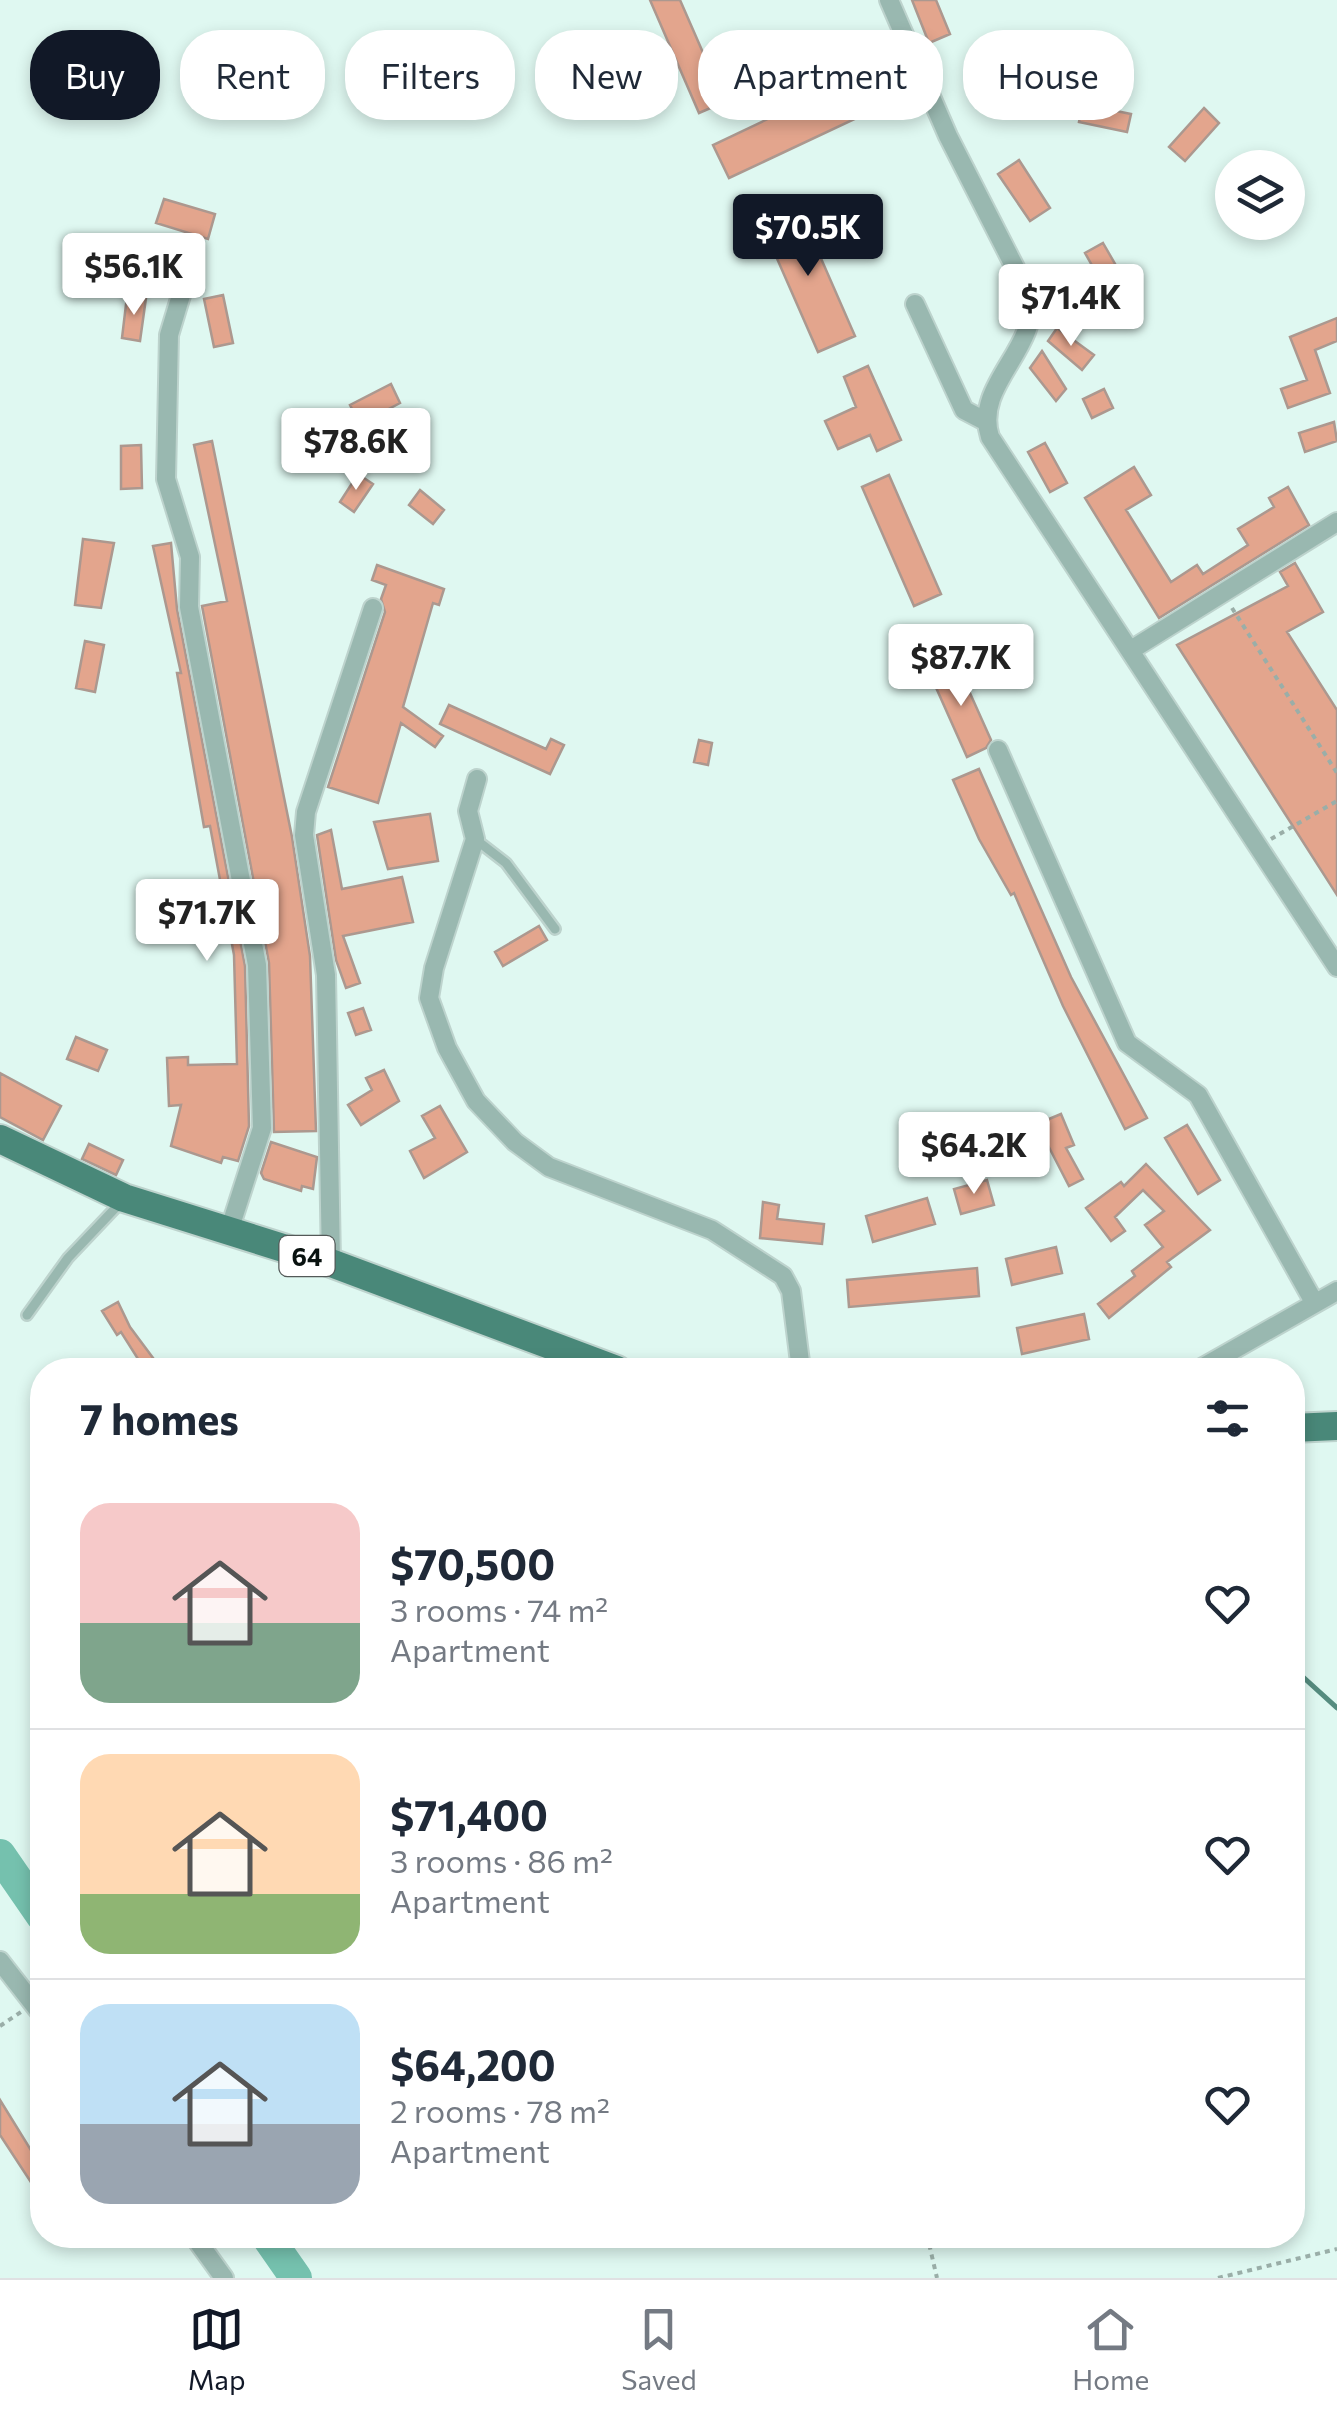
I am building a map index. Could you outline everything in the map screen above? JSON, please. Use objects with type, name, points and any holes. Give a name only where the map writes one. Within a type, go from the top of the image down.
[{"type":"main road","name":"64","points":[[0,1138],[124,1198],[331,1263],[585,1358]]},
{"type":"main road","points":[[1305,1427],[1337,1426]]},
{"type":"street","points":[[889,0],[948,136],[1030,297],[1033,312],[1027,330],[989,400],[985,421],[990,438],[1337,967]]},
{"type":"street","points":[[182,292],[169,335],[166,479],[190,557],[189,607],[257,965],[262,1128],[229,1231]]},
{"type":"street","points":[[915,304],[964,410],[985,421]]},
{"type":"street","points":[[1131,650],[1337,522]]},
{"type":"street","points":[[331,1263],[326,975],[304,835],[306,812],[373,608]]},
{"type":"street","points":[[998,750],[1127,1042],[1198,1095],[1314,1302]]},
{"type":"street","points":[[477,779],[468,812],[475,839],[434,968],[430,998],[447,1048],[476,1101],[514,1142],[549,1167],[712,1230],[783,1276],[791,1291],[799,1358]]},
{"type":"street","points":[[1218,1358],[1337,1292]]},
{"type":"street","points":[[0,1961],[30,2000]]},
{"type":"street","points":[[202,2248],[224,2278]]},
{"type":"lane","points":[[475,839],[506,863],[555,929]]},
{"type":"lane","points":[[28,1315],[68,1258],[124,1198]]},
{"type":"path","points":[[1223,593],[1337,773]]},
{"type":"path","points":[[1258,847],[1337,801]]},
{"type":"path","points":[[930,2248],[937,2278]]},
{"type":"path","points":[[1218,2278],[1337,2249]]},
{"type":"building","points":[[650,0],[680,0],[698,41],[698,111],[678,65],[678,30],[663,30]]},
{"type":"building","points":[[912,0],[936,0],[950,34],[943,37],[943,30],[924,30]]},
{"type":"building","points":[[1204,108],[1219,123],[1185,161],[1169,147]]},
{"type":"building","points":[[766,120],[853,120],[729,178],[713,145]]},
{"type":"building","points":[[1079,120],[1130,120],[1127,132]]},
{"type":"building","points":[[1019,160],[1050,208],[1030,221],[998,174]]},
{"type":"building","points":[[164,199],[215,214],[208,239],[156,223]]},
{"type":"building","points":[[798,206],[855,336],[818,352],[761,222]]},
{"type":"building","points":[[1103,243],[1133,295],[1115,306],[1085,253]]},
{"type":"building","points":[[223,295],[233,343],[214,347],[204,299]]},
{"type":"building","points":[[127,296],[146,298],[140,341],[122,338]]},
{"type":"building","points":[[1337,318],[1337,341],[1315,350],[1330,393],[1288,408],[1281,389],[1307,380],[1290,337]]},
{"type":"building","points":[[1057,328],[1094,355],[1082,370],[1048,341]]},
{"type":"building","points":[[1042,351],[1066,389],[1056,401],[1030,368]]},
{"type":"building","points":[[868,366],[901,440],[877,451],[870,435],[838,449],[825,421],[856,407],[844,377]]},
{"type":"building","points":[[391,384],[400,403],[360,424],[350,405]]},
{"type":"building","points":[[1104,389],[1113,408],[1092,418],[1083,399]]},
{"type":"building","points":[[1334,422],[1337,441],[1305,452],[1299,433]]},
{"type":"building","points":[[212,441],[292,837],[310,956],[316,1131],[274,1132],[269,963],[202,606],[227,601],[194,445]]},
{"type":"building","points":[[1045,443],[1067,483],[1050,492],[1028,452]]},
{"type":"building","points":[[141,445],[142,488],[121,489],[121,446]]},
{"type":"building","points":[[1134,467],[1151,495],[1126,510],[1171,582],[1197,565],[1203,574],[1248,545],[1238,529],[1274,507],[1269,498],[1288,487],[1309,525],[1159,618],[1085,498]]},
{"type":"building","points":[[358,474],[373,484],[354,512],[340,502]]},
{"type":"building","points":[[889,475],[941,594],[914,606],[862,487]]},
{"type":"building","points":[[420,490],[444,510],[433,524],[409,505]]},
{"type":"building","points":[[83,539],[114,543],[101,608],[75,605]]},
{"type":"building","points":[[171,543],[177,609],[245,966],[249,1126],[238,1161],[223,1157],[221,1163],[171,1146],[181,1105],[169,1106],[167,1058],[188,1057],[188,1065],[237,1064],[234,955],[210,826],[204,827],[177,673],[181,673],[153,546]]},
{"type":"building","points":[[1295,563],[1323,612],[1287,632],[1337,710],[1337,895],[1177,645],[1288,586],[1280,572]]},
{"type":"building","points":[[377,565],[444,589],[439,605],[433,603],[403,707],[443,736],[435,747],[401,723],[378,803],[328,787],[385,612],[381,599],[386,585],[372,580]]},
{"type":"building","points":[[85,641],[104,645],[95,692],[76,688]]},
{"type":"building","points":[[956,662],[991,740],[986,748],[967,757],[930,674]]},
{"type":"building","points":[[449,705],[546,749],[551,739],[564,745],[550,774],[440,724]]},
{"type":"building","points":[[699,740],[712,743],[708,765],[694,762]]},
{"type":"building","points":[[979,769],[1071,977],[1147,1118],[1125,1129],[1063,1006],[1014,893],[1011,895],[979,839],[953,780]]},
{"type":"building","points":[[430,814],[438,861],[388,869],[374,822]]},
{"type":"building","points":[[331,830],[342,889],[402,877],[413,922],[343,936],[360,983],[346,988],[336,960],[317,835]]},
{"type":"building","points":[[539,926],[547,940],[503,966],[495,952]]},
{"type":"building","points":[[363,1008],[371,1030],[356,1035],[348,1013]]},
{"type":"building","points":[[76,1037],[107,1050],[98,1071],[67,1059]]},
{"type":"building","points":[[384,1070],[399,1101],[361,1125],[348,1105],[372,1090],[366,1078]]},
{"type":"building","points":[[0,1073],[61,1106],[43,1140],[0,1117]]},
{"type":"building","points":[[440,1106],[467,1152],[424,1178],[410,1151],[435,1138],[422,1116]]},
{"type":"building","points":[[1061,1114],[1074,1145],[1066,1148],[1083,1179],[1069,1186],[1037,1124]]},
{"type":"building","points":[[1187,1125],[1220,1180],[1198,1194],[1165,1138]]},
{"type":"building","points":[[271,1142],[317,1157],[313,1189],[302,1186],[301,1191],[264,1179],[261,1173]]},
{"type":"building","points":[[89,1144],[123,1160],[116,1175],[82,1159]]},
{"type":"building","points":[[1146,1164],[1210,1230],[1167,1262],[1171,1267],[1109,1318],[1098,1304],[1135,1276],[1132,1271],[1163,1247],[1145,1225],[1164,1211],[1143,1190],[1115,1217],[1125,1231],[1111,1241],[1086,1208],[1121,1182],[1124,1186]]},
{"type":"building","points":[[987,1180],[994,1205],[961,1214],[954,1189]]},
{"type":"building","points":[[927,1198],[935,1224],[873,1242],[866,1216]]},
{"type":"building","points":[[763,1202],[779,1205],[777,1219],[824,1224],[822,1244],[760,1238]]},
{"type":"building","points":[[1056,1247],[1062,1273],[1012,1285],[1006,1259]]},
{"type":"building","points":[[977,1268],[979,1296],[849,1307],[847,1280]]},
{"type":"building","points":[[118,1302],[130,1327],[153,1358],[137,1358],[102,1311]]},
{"type":"building","points":[[1084,1314],[1089,1339],[1022,1354],[1017,1328]]},
{"type":"building","points":[[0,2100],[30,2149],[30,2181],[0,2135]]},
{"type":"waterway","points":[[1305,1679],[1337,1708]]},
{"type":"waterway","points":[[0,1855],[30,1899]]},
{"type":"waterway","points":[[275,2248],[296,2278]]}]
